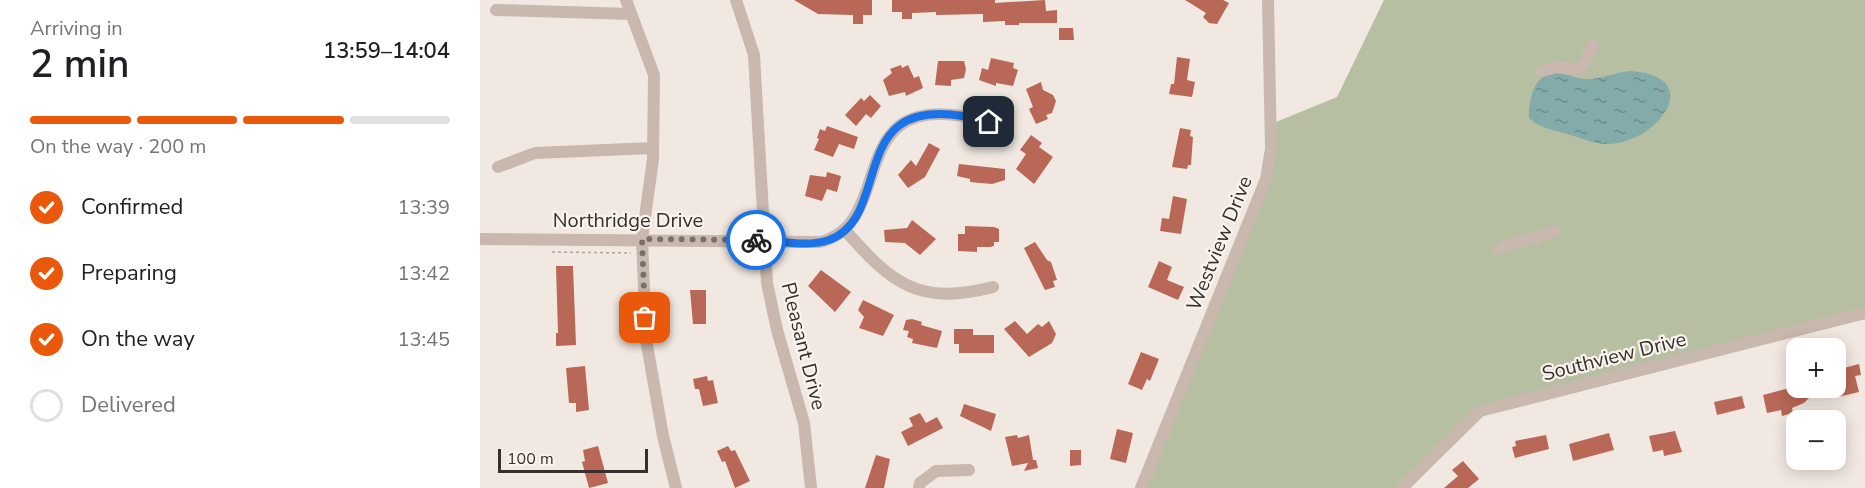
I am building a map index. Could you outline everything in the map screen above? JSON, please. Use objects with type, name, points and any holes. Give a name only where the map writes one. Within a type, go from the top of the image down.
[{"type":"street","points":[[626,0],[654,75],[653,148],[642,239],[646,339],[663,436],[676,488]]},
{"type":"street","name":"Pleasant Drive","points":[[736,0],[754,55],[767,283],[777,330],[804,423],[811,488]]},
{"type":"street","name":"Westview Drive","points":[[1141,488],[1266,179],[1271,128],[1268,0]]},
{"type":"street","points":[[496,9],[631,14]]},
{"type":"street","points":[[1542,71],[1557,68],[1577,70],[1586,61],[1593,46]]},
{"type":"street","points":[[989,122],[956,113],[941,113],[921,116],[902,126],[886,140],[878,152],[858,213],[845,230],[878,268],[911,287],[933,293],[956,295],[993,287]]},
{"type":"street","points":[[498,167],[535,153],[653,148]]},
{"type":"street","name":"Northridge Drive","points":[[480,239],[764,240],[784,243],[820,242],[845,230]]},
{"type":"street","points":[[1497,249],[1554,231]]},
{"type":"street","name":"Southview Drive","points":[[1402,488],[1480,411],[1865,313]]},
{"type":"street","points":[[919,488],[920,483],[936,471],[969,470]]},
{"type":"green space","points":[[1384,0],[1865,0],[1865,313],[1480,411],[1402,488],[1141,488],[1266,179],[1271,124],[1337,97]]},
{"type":"water","points":[[1631,71],[1654,76],[1667,85],[1670,97],[1666,110],[1656,123],[1642,134],[1625,141],[1602,144],[1547,128],[1529,118],[1530,103],[1538,81],[1550,73],[1590,79]]},
{"type":"building","points":[[794,0],[872,0],[872,15],[863,15],[863,24],[853,24],[853,15],[818,14]]},
{"type":"building","points":[[892,0],[995,0],[995,3],[1045,0],[1046,11],[1057,10],[1057,23],[1005,25],[1005,21],[983,22],[983,14],[936,15],[936,12],[912,13],[912,19],[902,19],[902,12],[892,12]]},
{"type":"building","points":[[1185,0],[1223,0],[1229,3],[1217,24],[1209,23],[1203,17],[1206,13]]},
{"type":"building","points":[[1059,28],[1073,28],[1074,40],[1059,40]]},
{"type":"building","points":[[1177,57],[1190,59],[1187,80],[1195,82],[1192,97],[1169,94],[1171,84],[1174,84]]},
{"type":"building","points":[[991,58],[1014,63],[1013,68],[1018,70],[1013,86],[996,83],[996,86],[979,80],[982,68],[988,70]]},
{"type":"building","points":[[938,61],[964,61],[966,69],[964,78],[951,80],[951,86],[935,85]]},
{"type":"building","points":[[901,65],[902,68],[908,65],[914,78],[919,76],[923,88],[906,96],[905,92],[889,96],[883,80],[892,73],[890,69]]},
{"type":"building","points":[[1041,82],[1043,90],[1053,95],[1056,101],[1052,113],[1046,115],[1048,119],[1036,124],[1029,109],[1033,107],[1026,89]]},
{"type":"building","points":[[870,95],[881,106],[871,118],[866,114],[856,126],[845,115],[861,98],[864,101]]},
{"type":"building","points":[[827,126],[858,137],[854,149],[839,144],[833,157],[814,150],[820,129],[825,131]]},
{"type":"building","points":[[1180,128],[1191,130],[1190,136],[1193,137],[1191,165],[1188,165],[1187,169],[1172,167]]},
{"type":"building","points":[[1031,135],[1042,143],[1039,147],[1053,157],[1034,184],[1016,169],[1026,154],[1020,150]]},
{"type":"building","points":[[929,143],[940,149],[925,177],[908,188],[898,175],[911,160],[916,166]]},
{"type":"building","points":[[959,164],[1005,169],[1005,180],[992,184],[970,182],[970,179],[957,176]]},
{"type":"building","points":[[827,172],[841,176],[837,192],[827,189],[822,201],[805,196],[810,175],[826,177]]},
{"type":"building","points":[[1173,196],[1187,199],[1181,234],[1160,231],[1162,218],[1169,219]]},
{"type":"building","points":[[912,220],[936,239],[920,255],[905,243],[885,242],[884,230],[907,228]]},
{"type":"building","points":[[965,226],[999,229],[999,242],[994,242],[994,246],[990,247],[977,247],[977,252],[958,251],[958,234],[965,234]]},
{"type":"building","points":[[1035,242],[1047,260],[1051,262],[1057,280],[1053,281],[1055,287],[1045,290],[1024,248]]},
{"type":"building","points":[[1159,261],[1172,267],[1167,280],[1184,287],[1178,300],[1148,287]]},
{"type":"building","points":[[556,266],[573,266],[576,345],[556,346],[556,333],[558,333]]},
{"type":"building","points":[[821,270],[851,292],[835,312],[808,286]]},
{"type":"building","points":[[690,290],[706,290],[706,324],[693,324]]},
{"type":"building","points":[[863,300],[894,315],[883,336],[859,328],[864,317],[858,310]]},
{"type":"building","points":[[906,320],[922,322],[921,325],[942,331],[937,348],[912,343],[913,339],[907,337],[909,331],[903,330]]},
{"type":"building","points":[[1015,321],[1027,334],[1038,324],[1042,327],[1049,321],[1056,334],[1052,343],[1029,357],[1004,329]]},
{"type":"building","points":[[954,329],[973,329],[973,335],[994,335],[994,353],[959,353],[959,344],[954,344]]},
{"type":"building","points":[[1141,352],[1159,359],[1150,381],[1147,379],[1142,390],[1128,384]]},
{"type":"building","points":[[1859,364],[1861,375],[1855,376],[1859,392],[1846,395],[1846,367]]},
{"type":"building","points":[[585,366],[589,410],[576,412],[576,403],[569,403],[566,368]]},
{"type":"building","points":[[707,376],[708,381],[713,380],[718,403],[703,406],[699,389],[695,389],[693,379]]},
{"type":"building","points":[[1786,389],[1786,398],[1809,398],[1792,408],[1792,410],[1786,410],[1786,415],[1782,416],[1781,410],[1767,413],[1763,395]]},
{"type":"building","points":[[1742,396],[1745,408],[1717,415],[1714,402]]},
{"type":"building","points":[[964,404],[996,414],[991,431],[960,416]]},
{"type":"building","points":[[920,413],[926,423],[937,417],[943,428],[908,446],[901,432],[913,426],[909,418]]},
{"type":"building","points":[[1117,429],[1133,433],[1126,463],[1110,459]]},
{"type":"building","points":[[1675,431],[1682,452],[1664,456],[1663,450],[1653,452],[1649,436]]},
{"type":"building","points":[[1609,433],[1614,450],[1573,461],[1569,444]]},
{"type":"building","points":[[1017,435],[1018,438],[1029,435],[1033,460],[1036,460],[1038,468],[1024,471],[1028,463],[1012,466],[1005,437]]},
{"type":"building","points":[[1546,435],[1549,449],[1515,458],[1512,447],[1516,446],[1515,441]]},
{"type":"building","points":[[598,446],[608,483],[589,488],[582,462],[585,461],[583,450]]},
{"type":"building","points":[[728,446],[731,451],[735,450],[750,481],[735,488],[725,461],[722,462],[717,451]]},
{"type":"building","points":[[1070,450],[1081,450],[1081,465],[1070,466]]},
{"type":"building","points":[[876,455],[890,459],[884,488],[865,488]]},
{"type":"building","points":[[1463,461],[1479,479],[1468,488],[1444,488],[1458,476],[1452,470]]},
{"type":"way so far","points":[[645,318],[642,239],[756,240]]},
{"type":"route","points":[[756,240],[784,243],[820,242],[837,236],[850,225],[858,213],[875,159],[882,146],[891,135],[908,122],[934,113],[962,115],[989,122]]}]
